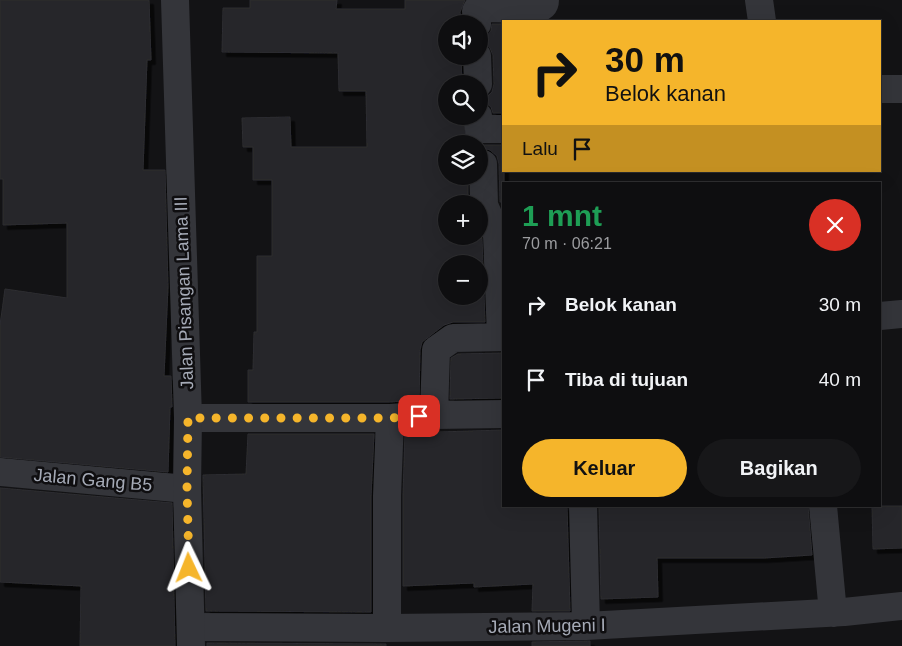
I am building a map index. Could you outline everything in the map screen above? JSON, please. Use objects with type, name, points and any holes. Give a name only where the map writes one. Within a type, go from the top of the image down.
[{"type":"street","name":"Jalan Pisangan Lama III","points":[[175,0],[188,418],[187,488],[191,637]]},
{"type":"street","points":[[476,15],[478,8],[537,9],[545,4],[545,0]]},
{"type":"street","points":[[759,0],[762,20]]},
{"type":"street","points":[[881,89],[902,89]]},
{"type":"street","points":[[479,125],[479,129],[502,129]]},
{"type":"street","points":[[434,415],[436,350],[454,338],[502,337],[497,235],[484,205],[484,185]]},
{"type":"street","points":[[881,316],[902,314]]},
{"type":"street","points":[[188,418],[390,418],[502,414]]},
{"type":"street","points":[[387,628],[387,496],[390,418]]},
{"type":"street","name":"Jalan Gang B5","points":[[0,472],[187,488]]},
{"type":"street","points":[[583,507],[586,626]]},
{"type":"street","points":[[823,507],[833,612]]},
{"type":"street","name":"Jalan Mugeni I","points":[[191,637],[387,628],[586,626],[833,612],[902,606]]},
{"type":"building","points":[[0,0],[149,0],[151,60],[147,60],[143,170],[165,170],[168,287],[164,376],[171,376],[172,407],[170,407],[168,472],[0,457],[0,325],[5,289],[67,298],[67,223],[3,225],[3,179],[0,179]]},
{"type":"building","points":[[250,0],[337,0],[336,9],[405,9],[405,0],[465,0],[460,15],[438,15],[438,65],[461,65],[462,75],[438,75],[438,125],[464,125],[466,135],[438,135],[438,185],[468,185],[468,195],[438,195],[438,245],[482,245],[483,255],[438,255],[438,305],[484,305],[485,322],[453,322],[444,325],[422,342],[420,350],[419,400],[389,402],[248,402],[248,370],[253,370],[254,332],[257,332],[257,256],[272,256],[272,180],[253,180],[253,147],[243,147],[242,118],[290,117],[291,147],[367,147],[366,91],[339,91],[338,53],[222,52],[223,8],[250,8]]},
{"type":"building","points":[[492,24],[502,24],[502,113],[493,113],[488,104],[488,96],[492,92],[494,84],[493,55],[488,46],[488,35],[491,31]]},
{"type":"building","points":[[488,145],[502,145],[504,182],[502,182],[502,202],[500,202],[499,164],[497,156],[488,149]]},
{"type":"building","points":[[502,353],[502,398],[450,399],[451,358],[458,354]]},
{"type":"building","points":[[502,430],[502,507],[567,507],[570,611],[532,611],[533,584],[474,587],[474,583],[403,586],[405,433]]},
{"type":"building","points":[[248,434],[374,434],[371,496],[371,612],[206,611],[203,475],[246,474]]},
{"type":"building","points":[[0,488],[172,503],[175,646],[80,646],[81,586],[0,582]]},
{"type":"building","points":[[902,506],[902,548],[873,549],[872,507]]},
{"type":"building","points":[[599,507],[808,507],[812,555],[764,558],[657,558],[658,597],[601,599]]},
{"type":"building","points":[[590,641],[590,646],[532,646],[532,642]]},
{"type":"building","points":[[207,643],[386,644],[386,646],[207,646]]},
{"type":"route","points":[[189,568],[188,418],[390,418],[419,416]]}]
